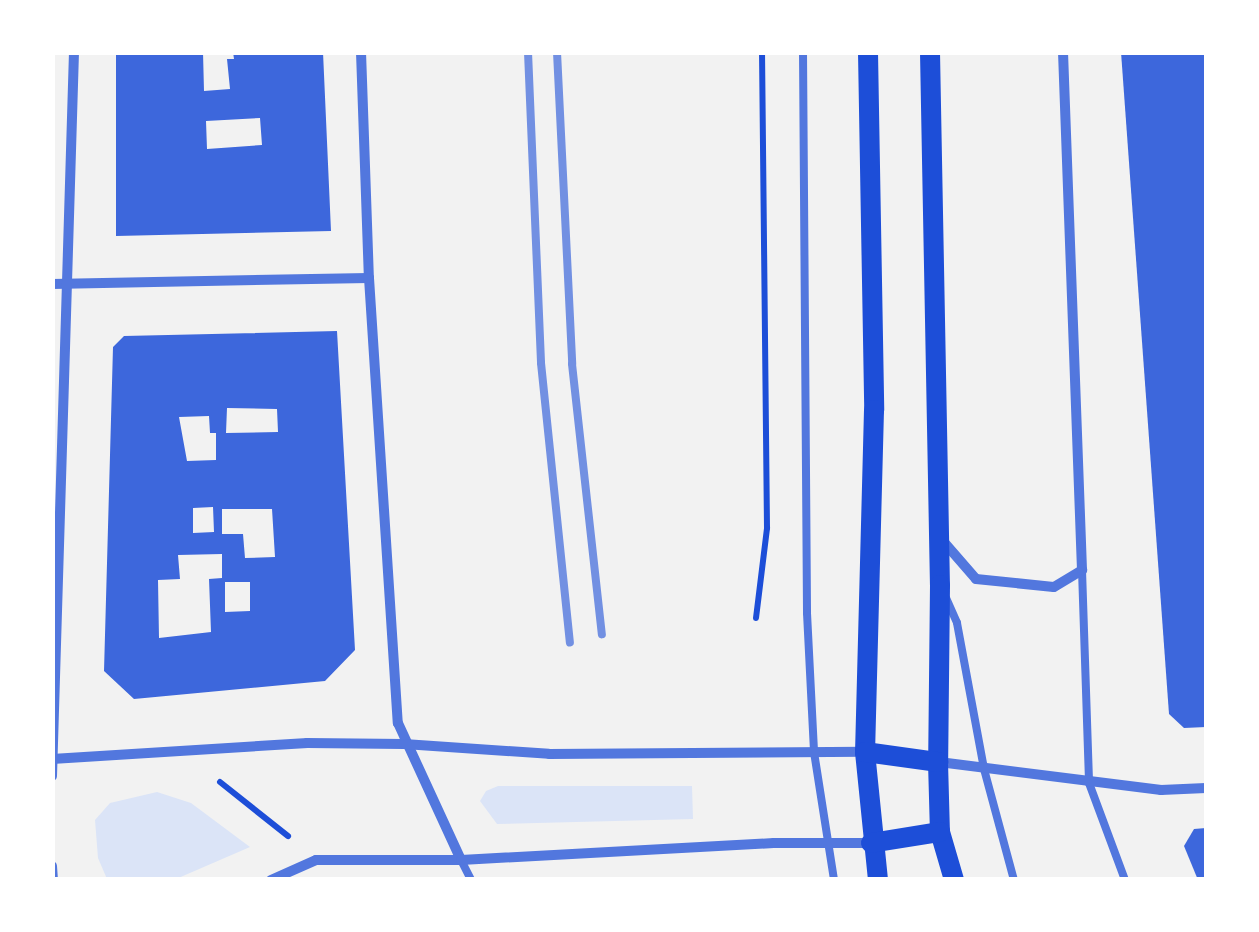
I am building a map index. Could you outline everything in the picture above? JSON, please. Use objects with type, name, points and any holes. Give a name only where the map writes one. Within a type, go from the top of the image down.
[{"type":"main road","points":[[868,52],[874,410],[865,752],[871,843],[878,880]]},
{"type":"main road","points":[[930,52],[940,536],[940,832],[954,880]]},
{"type":"main road","points":[[865,752],[938,762]]},
{"type":"main road","points":[[871,843],[940,832]]},
{"type":"street","points":[[52,776],[56,552],[70,283],[74,52]]},
{"type":"street","points":[[361,52],[369,278],[392,682],[404,744],[461,860]]},
{"type":"street","points":[[940,536],[976,579],[1054,587],[1082,570],[1063,52]]},
{"type":"street","points":[[52,284],[369,278]]},
{"type":"street","points":[[54,759],[181,754],[306,743],[404,744],[549,754],[865,752]]},
{"type":"street","points":[[938,762],[1161,790],[1206,788]]},
{"type":"street","points":[[271,880],[316,860],[461,860],[774,843],[827,847],[871,843]]},
{"type":"street","points":[[52,866],[53,880]]},
{"type":"lane","points":[[803,52],[801,248],[807,613],[814,752],[834,880]]},
{"type":"lane","points":[[1082,570],[1089,782],[1125,880]]},
{"type":"lane","points":[[940,585],[957,623],[984,768],[1014,880]]},
{"type":"lane","points":[[461,860],[471,880]]},
{"type":"path","points":[[756,618],[767,528],[762,52]]},
{"type":"path","points":[[181,754],[251,803],[316,860]]},
{"type":"shaded area","points":[[498,786],[692,786],[693,819],[497,824],[480,801],[486,791]]},
{"type":"shaded area","points":[[157,792],[191,803],[250,847],[176,879],[107,879],[98,858],[95,820],[110,803]]},
{"type":"building","points":[[116,52],[203,52],[204,91],[230,89],[227,59],[234,59],[233,52],[323,52],[331,231],[116,236]],"holes":[[[260,118],[262,145],[207,149],[206,121]]]},
{"type":"building","points":[[1121,52],[1206,52],[1206,727],[1184,728],[1169,714]]},
{"type":"building","points":[[337,331],[355,650],[325,681],[134,699],[104,671],[113,347],[124,336]],"holes":[[[227,408],[277,409],[278,432],[226,433]],[[209,416],[210,433],[216,433],[216,460],[187,461],[179,417]],[[213,507],[214,532],[193,533],[193,508]],[[222,509],[272,509],[275,557],[245,558],[243,534],[222,534]],[[222,554],[222,578],[209,579],[211,632],[159,638],[158,580],[180,579],[178,555]],[[225,582],[250,582],[250,611],[225,612]]]},
{"type":"building","points":[[1206,828],[1206,880],[1198,880],[1184,846],[1194,829]]},
{"type":"railway","points":[[528,52],[541,363],[570,643]]},
{"type":"railway","points":[[557,52],[572,364],[602,634]]}]
